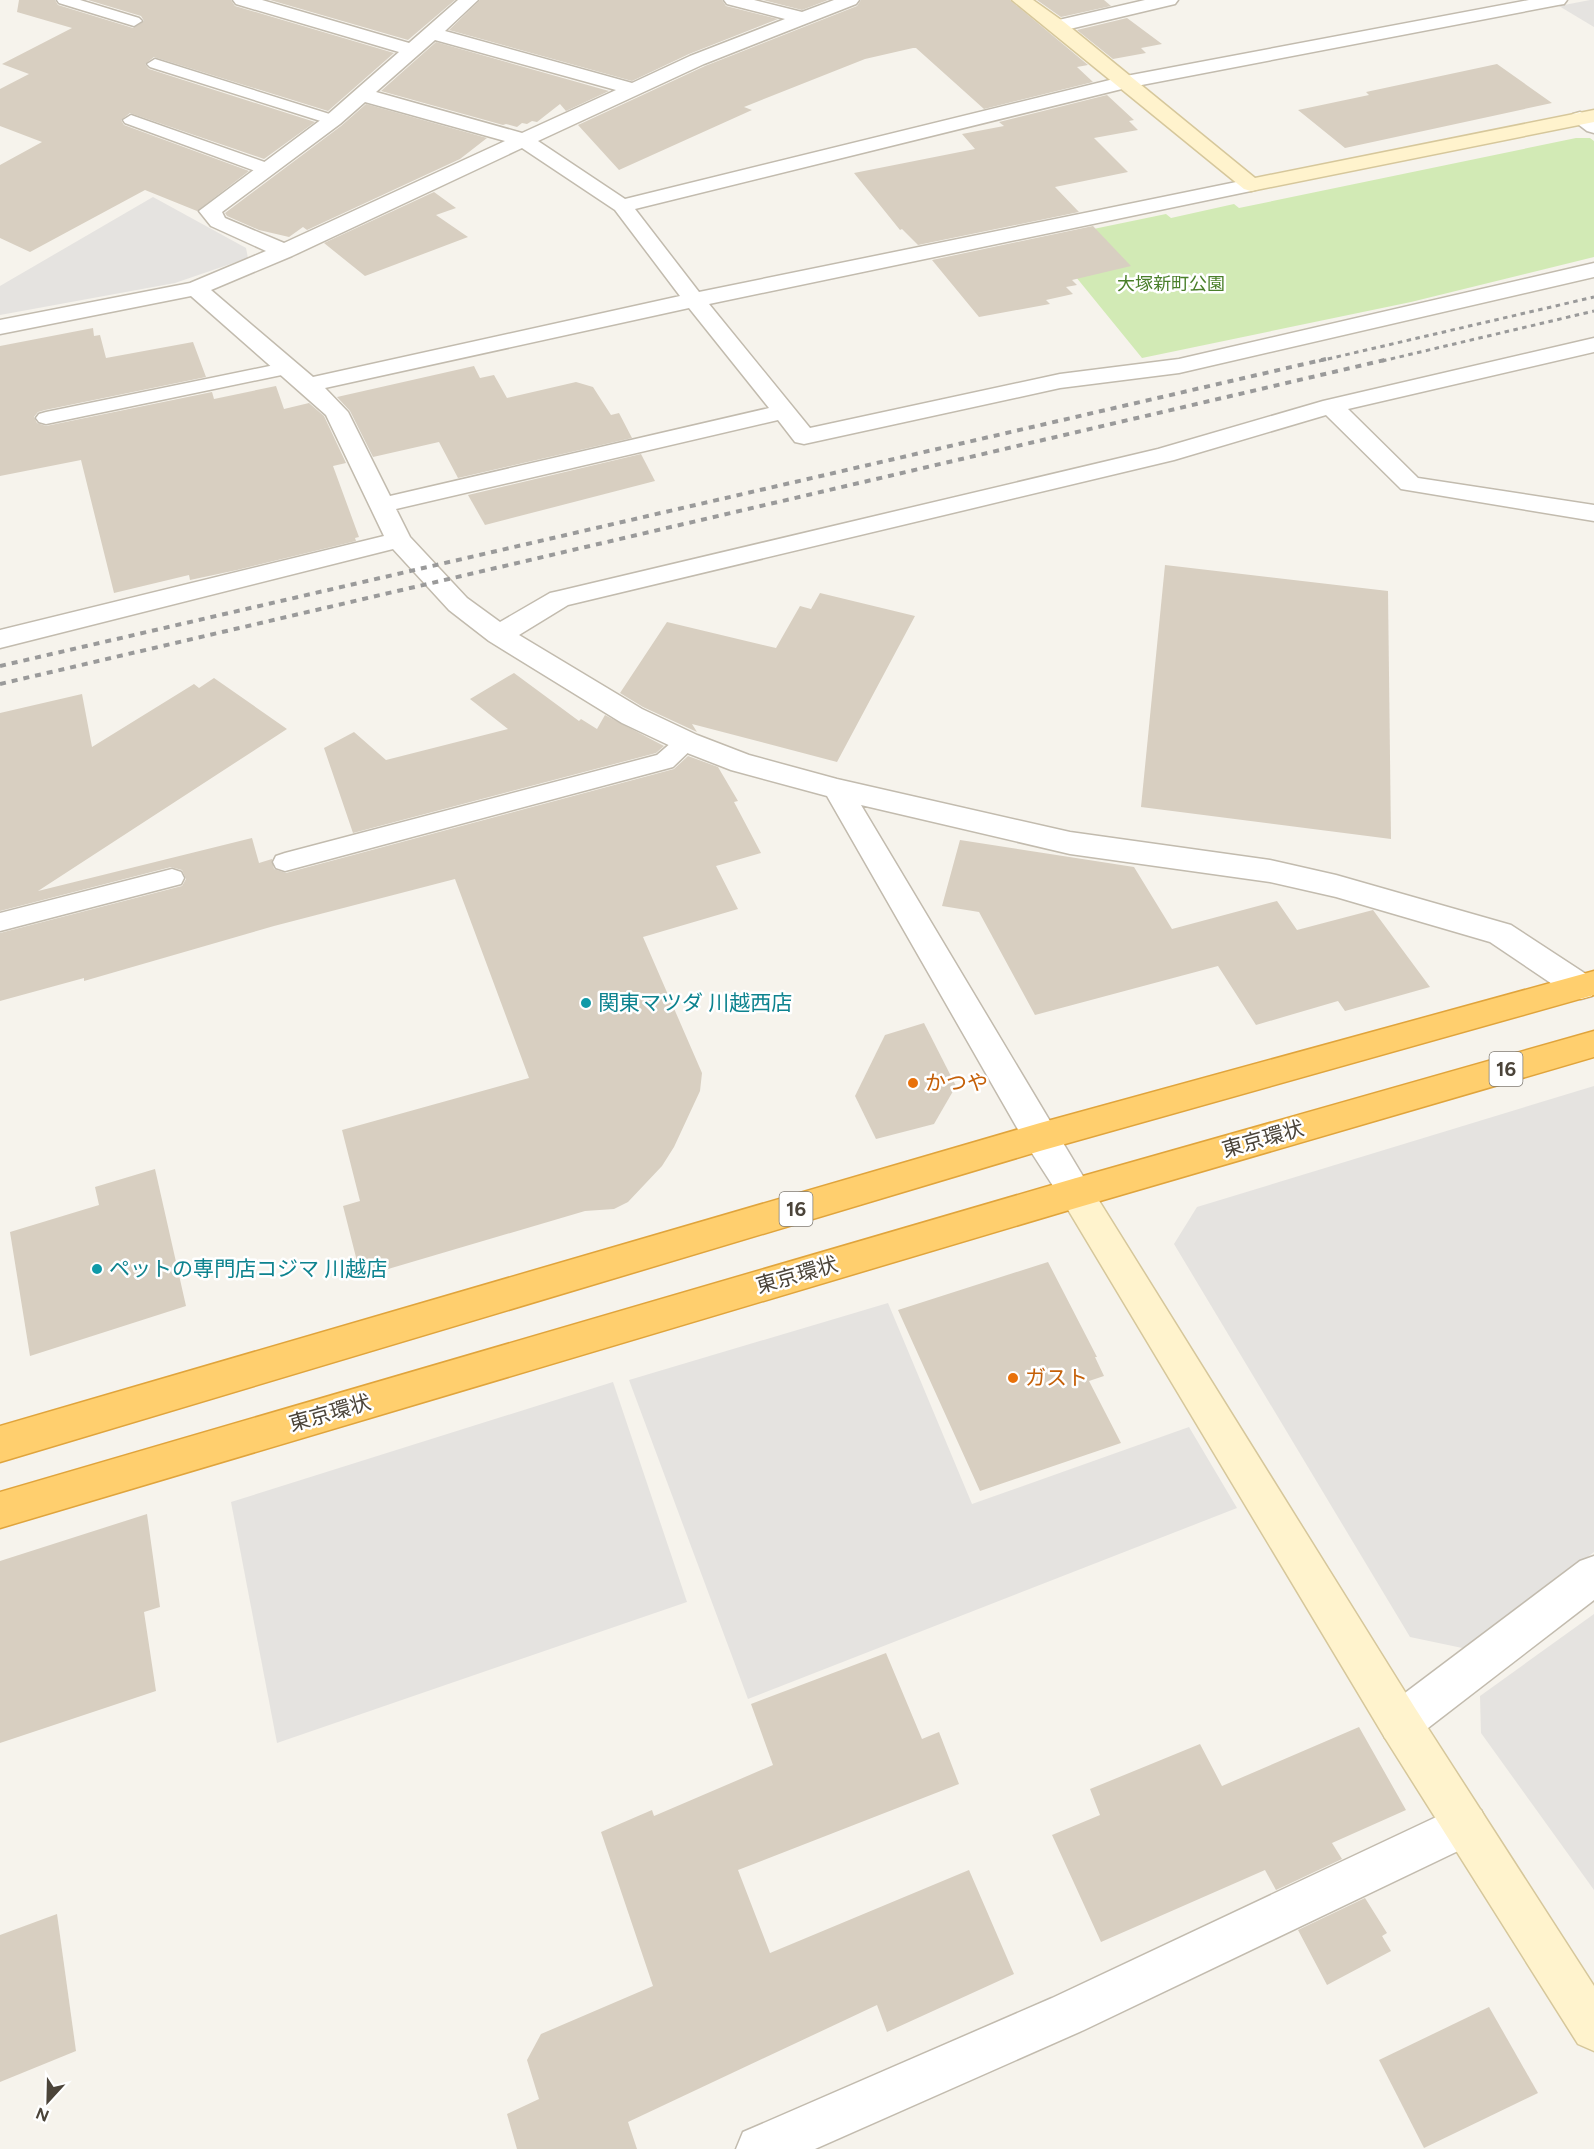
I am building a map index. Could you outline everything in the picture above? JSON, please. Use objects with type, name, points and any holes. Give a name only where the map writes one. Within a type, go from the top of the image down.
[{"type":"highway","name":"16","points":[[0,1444],[1040,1137],[1587,985]]},
{"type":"highway","name":"東京環状","points":[[0,1510],[1077,1193],[1594,1044]]},
{"type":"street","points":[[242,0],[414,50]]},
{"type":"street","points":[[733,0],[803,18]]},
{"type":"street","points":[[0,327],[196,288],[284,250],[697,60],[850,0]]},
{"type":"street","points":[[1021,0],[1057,26],[1251,185]]},
{"type":"street","points":[[1057,26],[1169,0]]},
{"type":"street","points":[[622,206],[1126,82],[1534,2],[1558,0]]},
{"type":"street","points":[[284,250],[218,222],[210,211],[333,120],[414,50],[465,1]]},
{"type":"street","points":[[432,33],[632,89]]},
{"type":"street","points":[[363,95],[523,140],[622,206],[804,437],[1060,381],[1179,366],[1594,270]]},
{"type":"street","points":[[299,377],[694,300],[1251,185],[1589,120]]},
{"type":"street","points":[[196,288],[336,412],[399,540],[458,604],[499,635],[632,716],[687,742],[741,763],[837,789],[1070,843],[1270,871],[1336,886],[1500,933],[1587,985]]},
{"type":"street","points":[[499,635],[559,599],[1165,454],[1331,406],[1594,345]]},
{"type":"street","points":[[1331,406],[1410,484],[1594,513]]},
{"type":"street","points":[[382,505],[784,412]]},
{"type":"street","points":[[0,639],[399,540]]},
{"type":"street","points":[[837,789],[1040,1137],[1077,1193],[1400,1724],[1594,2028]]},
{"type":"street","points":[[1400,1724],[1594,1575]]},
{"type":"street","points":[[760,2149],[1068,2014],[1466,1825]]},
{"type":"lane","points":[[64,0],[134,21]]},
{"type":"lane","points":[[155,64],[333,120]]},
{"type":"lane","points":[[131,120],[267,169]]},
{"type":"lane","points":[[46,418],[299,377]]},
{"type":"lane","points":[[285,862],[665,760],[687,742]]},
{"type":"lane","points":[[0,922],[172,878]]},
{"type":"green space","name":"大塚新町公園","points":[[1576,138],[1590,138],[1594,141],[1594,257],[1411,302],[1142,358],[1045,239],[1166,214],[1171,218],[1234,204],[1239,208]]},
{"type":"shaded area","points":[[1590,0],[1594,0],[1594,27],[1559,6]]},
{"type":"shaded area","points":[[153,197],[246,248],[248,258],[175,283],[0,315],[0,286]]},
{"type":"shaded area","points":[[1594,1086],[1594,1552],[1467,1649],[1410,1637],[1174,1244],[1197,1207]]},
{"type":"shaded area","points":[[888,1303],[972,1504],[1189,1427],[1237,1508],[748,1699],[629,1380]]},
{"type":"shaded area","points":[[613,1382],[687,1602],[277,1743],[231,1502]]},
{"type":"shaded area","points":[[1594,1614],[1594,1890],[1481,1733],[1480,1696]]},
{"type":"building","points":[[19,0],[55,0],[58,5],[133,28],[144,21],[141,16],[88,0],[231,0],[235,6],[394,53],[328,111],[154,57],[145,64],[149,69],[315,122],[264,159],[130,113],[121,120],[124,125],[249,171],[197,211],[145,190],[30,252],[0,238],[0,165],[42,142],[0,126],[0,89],[29,74],[2,64],[72,28],[17,12]]},
{"type":"building","points":[[270,0],[455,0],[408,40]]},
{"type":"building","points":[[480,0],[722,0],[726,6],[778,19],[689,54],[632,81],[449,30]]},
{"type":"building","points":[[763,0],[828,0],[802,10]]},
{"type":"building","points":[[861,0],[1010,0],[1088,65],[1077,67],[1093,82],[984,109],[916,48],[913,48],[865,59],[744,107],[752,110],[619,170],[578,125],[705,66],[857,6]]},
{"type":"building","points":[[1037,0],[1104,0],[1111,6],[1061,17]]},
{"type":"building","points":[[1127,18],[1162,44],[1141,48],[1146,53],[1113,59],[1077,30]]},
{"type":"building","points":[[436,42],[609,91],[566,111],[560,104],[537,122],[522,123],[517,127],[381,91]]},
{"type":"building","points":[[1497,64],[1552,103],[1345,148],[1298,110],[1369,95],[1366,92]]},
{"type":"building","points":[[1107,95],[1134,120],[1129,121],[1138,130],[1094,138],[1128,172],[1055,187],[1079,212],[918,245],[902,229],[900,230],[854,173],[975,149],[962,134],[1004,126],[999,122]]},
{"type":"building","points":[[366,104],[487,138],[460,159],[307,230],[303,227],[289,237],[259,230],[227,216],[225,213],[341,126]]},
{"type":"building","points":[[434,192],[456,208],[436,215],[468,237],[365,276],[324,243]]},
{"type":"building","points":[[1093,226],[1131,266],[1072,280],[1077,285],[1066,287],[1073,294],[1046,300],[1050,304],[979,317],[932,260]]},
{"type":"building","points":[[93,328],[94,336],[100,335],[106,358],[193,342],[206,377],[45,410],[38,412],[34,417],[37,423],[46,426],[212,392],[214,399],[276,386],[284,409],[309,403],[324,416],[346,463],[333,466],[359,537],[355,538],[356,541],[237,570],[190,580],[189,575],[114,593],[81,460],[0,476],[0,346]]},
{"type":"building","points":[[474,366],[480,378],[494,375],[507,398],[576,382],[593,387],[611,415],[619,413],[632,438],[458,478],[439,442],[373,457],[350,411],[337,397]]},
{"type":"building","points":[[641,454],[655,481],[485,525],[468,495]]},
{"type":"building","points":[[1165,565],[1388,591],[1391,839],[1141,807]]},
{"type":"building","points":[[820,593],[915,616],[837,762],[692,724],[697,732],[643,707],[620,693],[667,622],[776,648],[800,606],[811,609]]},
{"type":"building","points":[[514,673],[579,721],[581,719],[597,729],[605,715],[664,746],[656,753],[353,833],[324,748],[354,732],[386,760],[508,729],[470,699]]},
{"type":"building","points":[[214,678],[287,729],[38,891],[252,838],[259,863],[272,859],[274,869],[286,873],[674,769],[688,756],[718,767],[738,801],[734,802],[761,853],[716,866],[738,909],[643,937],[702,1073],[700,1091],[674,1147],[662,1166],[628,1202],[614,1209],[585,1211],[361,1277],[343,1206],[360,1201],[342,1130],[529,1078],[455,879],[274,926],[84,981],[84,978],[0,1001],[0,933],[182,886],[186,879],[182,870],[171,867],[0,911],[0,713],[82,694],[92,747],[194,684],[199,688]]},
{"type":"building","points":[[960,840],[1134,867],[1172,929],[1277,901],[1297,930],[1373,910],[1430,987],[1345,1011],[1338,1001],[1256,1025],[1218,966],[1035,1015],[979,912],[942,906]]},
{"type":"building","points":[[924,1023],[956,1086],[934,1124],[876,1139],[855,1096],[885,1035]]},
{"type":"building","name":"ペットの専門店コジマ 川越店","points":[[155,1169],[186,1306],[30,1356],[10,1232],[99,1205],[95,1187]]},
{"type":"building","name":"ガスト","points":[[1048,1262],[1097,1357],[1095,1357],[1104,1376],[1089,1381],[1121,1443],[980,1491],[898,1310]]},
{"type":"building","points":[[147,1514],[160,1607],[144,1612],[156,1691],[0,1743],[0,1561]]},
{"type":"building","points":[[886,1653],[922,1739],[939,1732],[959,1784],[738,1870],[770,1953],[969,1870],[1014,1974],[887,2032],[877,2005],[628,2122],[637,2149],[517,2149],[507,2114],[539,2099],[527,2060],[541,2034],[653,1986],[601,1832],[652,1810],[654,1816],[773,1765],[751,1704]]},
{"type":"building","points":[[1359,1727],[1406,1810],[1332,1843],[1342,1859],[1276,1890],[1265,1870],[1101,1942],[1052,1835],[1100,1815],[1090,1789],[1200,1744],[1222,1786]]},
{"type":"building","points":[[1365,1898],[1387,1933],[1382,1936],[1391,1951],[1327,1985],[1298,1930]]},
{"type":"building","points":[[57,1914],[76,2051],[0,2082],[0,1935]]},
{"type":"building","points":[[1489,2007],[1538,2093],[1424,2148],[1379,2060]]},
{"type":"railway","points":[[1319,361],[1594,297]]},
{"type":"railway","points":[[1382,361],[1594,311]]},
{"type":"railway","points":[[0,666],[1326,359]]},
{"type":"railway","points":[[0,684],[1389,359]]},
{"type":"place","name":"関東マツダ 川越西店","points":[[586,1003]]},
{"type":"place","name":"かつや","points":[[913,1083]]},
{"type":"place","name":"ペットの専門店コジマ 川越店","points":[[97,1269]]},
{"type":"place","name":"ガスト","points":[[1013,1378]]}]
